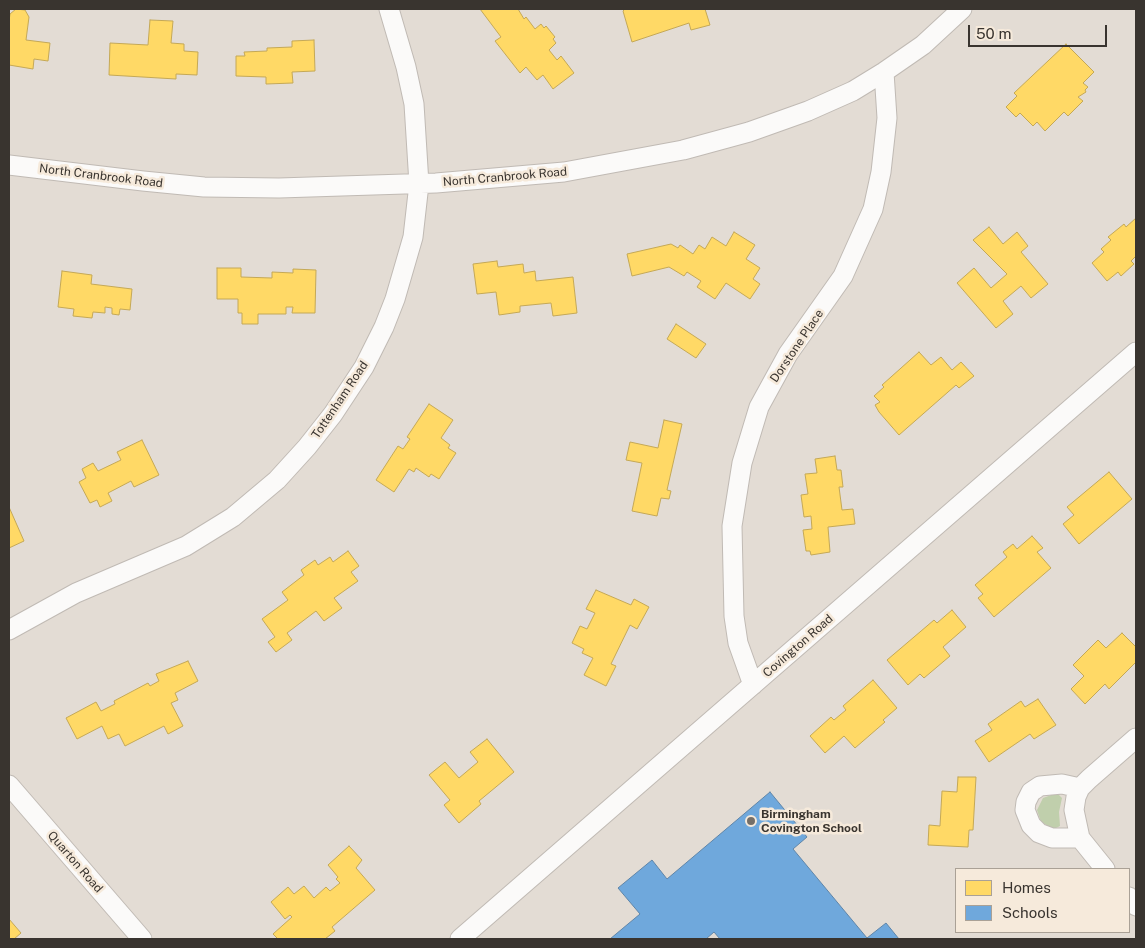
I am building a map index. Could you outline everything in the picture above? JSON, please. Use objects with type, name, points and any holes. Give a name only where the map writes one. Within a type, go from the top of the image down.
[{"type":"street","name":"Tottenham Road","points":[[9,630],[69,597],[166,556],[207,534],[252,503],[291,466],[321,431],[351,388],[384,327],[413,237],[419,184],[414,104],[389,9]]},
{"type":"street","name":"North Cranbrook Road","points":[[9,165],[204,187],[279,188],[419,184],[564,172],[683,150],[749,132],[808,111],[853,91],[884,72],[923,45],[962,9]]},
{"type":"street","name":"Dorstone Place","points":[[753,684],[738,643],[733,588],[732,526],[742,463],[759,407],[788,354],[843,276],[873,209],[881,172],[888,118],[884,72]]},
{"type":"street","name":"Covington Road","points":[[460,939],[1136,352]]},
{"type":"street","points":[[1104,868],[1080,838],[1074,810],[1080,788],[1136,738]]},
{"type":"street","name":"Quarton Road","points":[[9,784],[142,939]]},
{"type":"street","points":[[1080,788],[1062,784],[1040,786],[1031,792],[1026,802],[1025,810],[1031,825],[1039,833],[1052,838],[1080,838]]},
{"type":"green space","points":[[1057,793],[1062,798],[1059,812],[1060,826],[1054,829],[1041,822],[1037,810],[1043,798]]},
{"type":"building: Homes","points":[[16,9],[25,10],[29,17],[26,40],[50,43],[48,61],[34,59],[33,69],[9,65],[9,21],[10,14]]},
{"type":"building: Homes","points":[[480,9],[518,9],[524,19],[526,17],[535,29],[541,24],[544,28],[546,26],[555,37],[553,39],[556,43],[549,50],[557,60],[561,56],[574,73],[553,89],[543,75],[537,80],[526,67],[520,73],[495,41],[501,37]]},
{"type":"building: Homes","points":[[625,9],[705,9],[710,25],[691,30],[689,23],[632,42],[623,11]]},
{"type":"building: Homes","points":[[150,20],[173,21],[171,43],[184,44],[184,51],[198,52],[197,75],[176,74],[176,79],[109,75],[110,43],[148,45]]},
{"type":"building: Homes","points":[[314,40],[315,71],[292,72],[293,83],[266,84],[266,77],[236,76],[236,56],[245,56],[244,52],[267,51],[267,48],[292,47],[292,41]]},
{"type":"building: Homes","points":[[1066,44],[1094,72],[1083,83],[1088,87],[1085,90],[1086,92],[1078,97],[1083,101],[1068,116],[1064,112],[1045,131],[1037,122],[1033,126],[1020,113],[1016,117],[1006,107],[1017,96],[1014,93]]},
{"type":"building: Homes","points":[[1136,218],[1136,256],[1131,261],[1134,264],[1121,276],[1118,272],[1107,281],[1092,263],[1104,252],[1101,249],[1111,240],[1108,237],[1124,224],[1126,227]]},
{"type":"building: Homes","points":[[989,227],[1003,244],[1017,232],[1028,246],[1021,252],[1048,284],[1031,298],[1021,286],[1003,301],[1013,314],[996,328],[957,283],[974,268],[991,288],[1007,274],[973,240]]},
{"type":"building: Homes","points":[[734,232],[755,245],[746,259],[760,268],[753,279],[760,284],[750,299],[726,283],[715,299],[697,287],[701,281],[687,272],[684,276],[669,267],[632,276],[627,254],[671,244],[678,248],[680,245],[693,254],[699,245],[705,249],[712,237],[726,246]]},
{"type":"building: Homes","points":[[497,261],[498,267],[523,264],[524,273],[535,271],[536,281],[573,277],[577,313],[553,316],[551,303],[520,306],[520,312],[499,315],[496,292],[477,294],[473,264]]},
{"type":"building: Homes","points":[[217,268],[241,268],[241,277],[272,278],[272,272],[293,273],[293,269],[316,270],[315,313],[292,313],[293,307],[286,307],[286,314],[258,314],[258,324],[242,324],[242,313],[238,313],[238,299],[217,299]]},
{"type":"building: Homes","points":[[62,271],[92,275],[91,284],[132,289],[130,310],[120,309],[119,315],[112,314],[112,308],[105,307],[105,313],[93,312],[92,318],[73,316],[74,309],[58,307]]},
{"type":"building: Homes","points":[[676,324],[706,344],[696,358],[667,339]]},
{"type":"building: Homes","points":[[919,352],[931,365],[941,357],[952,370],[961,362],[974,376],[959,388],[956,385],[899,435],[879,412],[875,405],[880,402],[874,396],[884,387],[882,385]]},
{"type":"building: Homes","points":[[429,404],[453,420],[441,438],[450,445],[448,448],[456,453],[439,479],[431,474],[429,477],[416,468],[414,472],[409,469],[394,492],[376,480],[398,446],[403,449],[410,439],[407,437]]},
{"type":"building: Homes","points":[[664,420],[682,424],[667,490],[671,491],[669,499],[661,498],[657,516],[632,511],[642,463],[626,460],[630,442],[658,448]]},
{"type":"building: Homes","points":[[142,440],[159,475],[134,487],[131,481],[108,493],[112,501],[100,507],[97,500],[90,503],[79,482],[86,478],[82,469],[93,463],[98,471],[121,460],[117,452]]},
{"type":"building: Homes","points":[[835,456],[837,470],[841,470],[843,487],[839,487],[842,510],[853,509],[855,524],[828,527],[830,552],[811,555],[810,551],[806,551],[803,530],[812,529],[811,516],[804,517],[801,495],[808,494],[805,474],[817,473],[815,459]]},
{"type":"building: Homes","points":[[1109,472],[1132,499],[1079,544],[1063,524],[1074,515],[1067,507]]},
{"type":"building: Homes","points":[[9,507],[24,541],[9,548]]},
{"type":"building: Homes","points":[[1032,536],[1043,548],[1037,552],[1051,568],[994,617],[978,598],[983,594],[975,585],[1007,557],[1003,552],[1013,544],[1017,549]]},
{"type":"building: Homes","points":[[348,551],[359,566],[351,572],[358,581],[334,598],[342,608],[324,621],[316,611],[287,633],[292,640],[276,652],[268,642],[275,637],[262,619],[288,600],[282,592],[304,575],[301,570],[315,560],[318,565],[330,557],[333,562]]},
{"type":"building: Homes","points":[[596,590],[631,605],[634,599],[649,607],[637,629],[630,625],[611,664],[616,666],[606,686],[584,675],[593,658],[582,653],[584,649],[572,643],[580,626],[587,629],[595,613],[586,609]]},
{"type":"building: Homes","points":[[952,610],[966,627],[943,647],[950,656],[924,678],[920,674],[908,685],[887,660],[934,620],[937,623]]},
{"type":"building: Homes","points":[[1122,633],[1136,647],[1136,662],[1109,689],[1105,684],[1085,704],[1071,689],[1084,676],[1073,665],[1098,640],[1106,648]]},
{"type":"building: Homes","points":[[188,661],[198,681],[175,693],[178,700],[171,703],[183,726],[168,734],[164,726],[125,746],[119,734],[108,739],[102,726],[77,739],[66,718],[96,702],[101,711],[115,704],[114,701],[148,683],[150,686],[159,681],[156,674]]},
{"type":"building: Homes","points":[[873,680],[897,708],[883,720],[885,722],[855,748],[844,736],[825,753],[810,736],[831,717],[834,720],[846,710],[843,706]]},
{"type":"building: Homes","points":[[1038,699],[1056,725],[1034,739],[1030,734],[989,762],[975,741],[992,730],[988,724],[1021,701],[1025,707]]},
{"type":"building: Homes","points":[[487,739],[514,772],[479,801],[481,804],[459,823],[444,805],[450,800],[429,775],[445,762],[459,778],[478,762],[470,752]]},
{"type":"building: Homes","points":[[958,777],[976,777],[973,830],[969,830],[968,847],[928,845],[929,825],[940,826],[942,791],[957,792]]},
{"type":"building: Homes","points":[[349,846],[362,860],[356,868],[375,890],[332,927],[335,931],[325,939],[278,939],[273,934],[292,917],[290,915],[285,919],[271,902],[288,887],[294,894],[304,886],[314,898],[326,887],[330,891],[340,883],[336,879],[338,877],[328,865]]},
{"type":"building: Homes","points":[[9,919],[21,933],[14,939],[9,939]]},
{"type":"building: Schools","points":[[770,792],[807,837],[793,849],[867,938],[886,923],[899,939],[720,939],[714,932],[706,939],[610,939],[640,914],[618,888],[652,860],[667,879]]},
{"type":"place","name":"Birmingham Covington School","points":[[751,821]]}]
